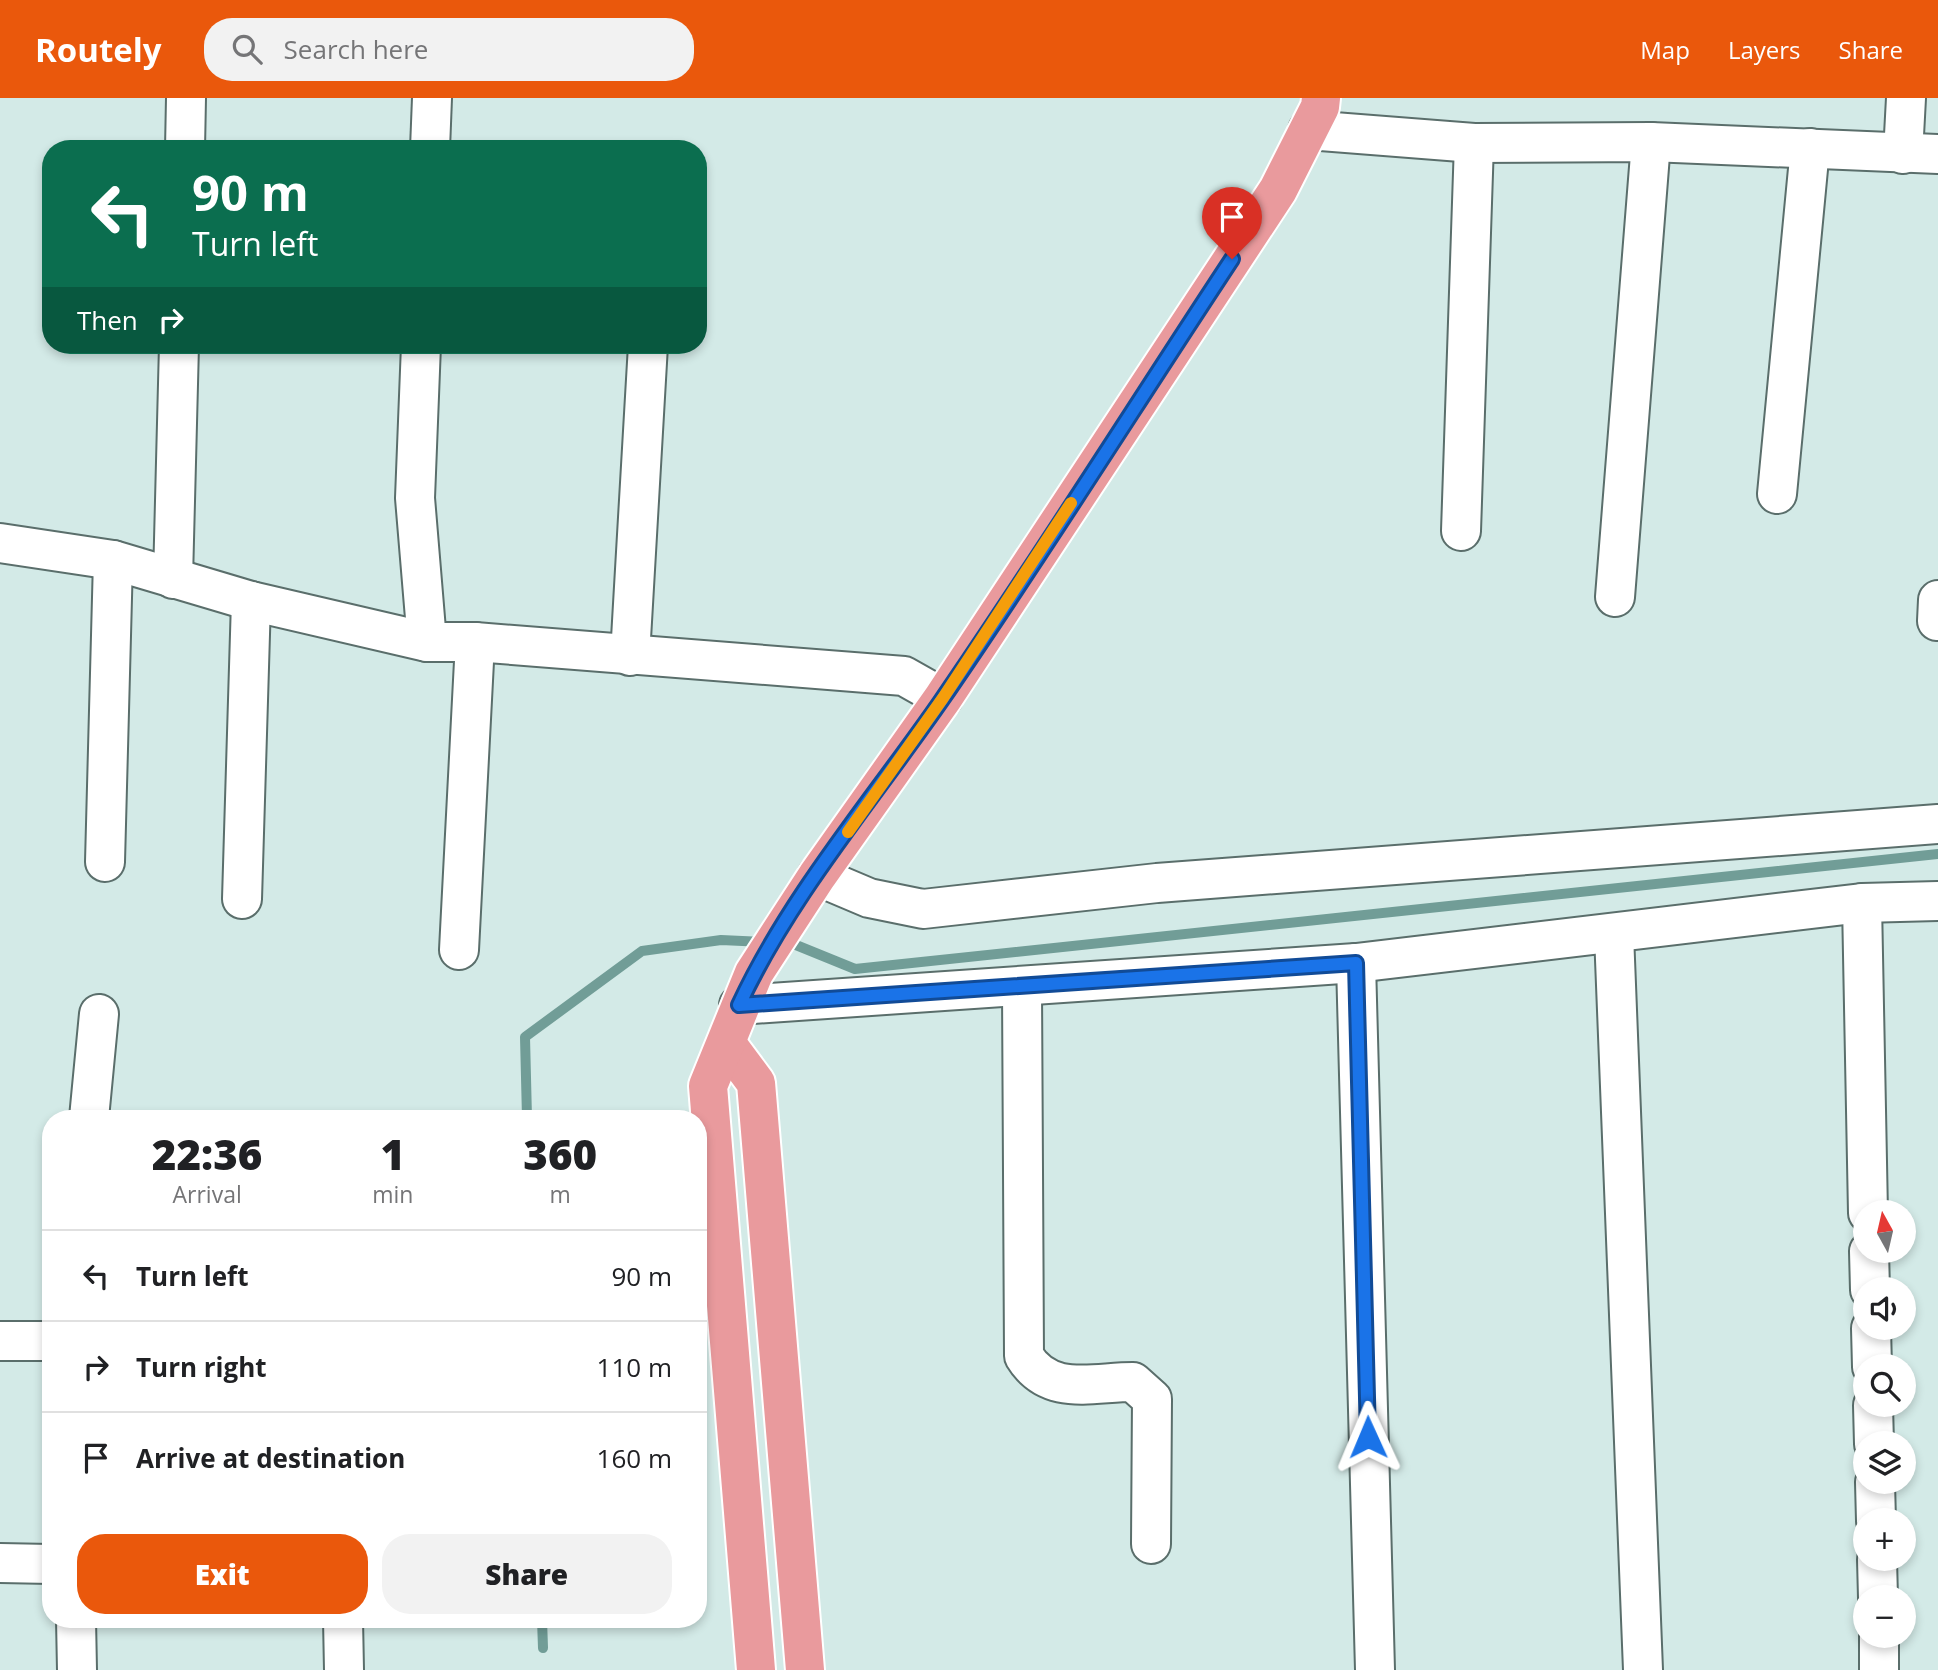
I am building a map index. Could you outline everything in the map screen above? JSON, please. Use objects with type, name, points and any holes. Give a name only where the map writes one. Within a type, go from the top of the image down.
[{"type":"main road","points":[[756,1670],[708,1086],[727,1044],[739,1005],[788,920],[943,698],[1278,190],[1314,114]]},
{"type":"main road","points":[[727,1044],[756,1083],[805,1670]]},
{"type":"street","points":[[185,140],[186,98]]},
{"type":"street","points":[[430,140],[432,98]]},
{"type":"street","points":[[1314,114],[1474,143],[1651,142],[1920,154],[1906,98]]},
{"type":"street","points":[[1615,597],[1651,142]]},
{"type":"street","points":[[1461,531],[1474,143]]},
{"type":"street","points":[[1777,494],[1810,148]]},
{"type":"street","points":[[173,579],[180,354]]},
{"type":"street","points":[[421,354],[415,498],[427,642]]},
{"type":"street","points":[[629,656],[647,354]]},
{"type":"street","points":[[0,543],[113,560],[251,601],[427,642],[475,642],[904,676],[943,698]]},
{"type":"street","points":[[105,862],[113,560]]},
{"type":"street","points":[[242,899],[251,601]]},
{"type":"street","points":[[459,950],[475,642]]},
{"type":"street","points":[[817,876],[869,898],[923,909],[1157,883],[1938,824]]},
{"type":"street","points":[[739,1005],[1022,988],[1356,963],[1862,903],[1938,901]]},
{"type":"street","points":[[1862,903],[1868,1200]]},
{"type":"street","points":[[1614,934],[1643,1670]]},
{"type":"street","points":[[1356,963],[1375,1670]]},
{"type":"street","points":[[1022,988],[1024,1356],[1033,1371],[1057,1385],[1133,1382],[1152,1399],[1151,1544]]},
{"type":"street","points":[[90,1110],[99,1014]]},
{"type":"street","points":[[0,1341],[42,1341]]},
{"type":"street","points":[[0,1563],[42,1564]]},
{"type":"street","points":[[76,1628],[77,1670]]},
{"type":"street","points":[[343,1628],[344,1670]]},
{"type":"street","points":[[1879,1648],[1879,1670]]},
{"type":"waterway","points":[[781,943],[791,943],[855,969],[1938,854]]},
{"type":"waterway","points":[[527,1110],[525,1037],[642,951],[721,940],[765,942]]},
{"type":"waterway","points":[[542,1628],[543,1648]]},
{"type":"slow traffic","points":[[848,832],[943,698],[1071,503]]},
{"type":"route","points":[[1232,259],[943,698],[817,876],[754,973],[739,1005],[1022,988],[1356,963],[1368,1437]]}]
